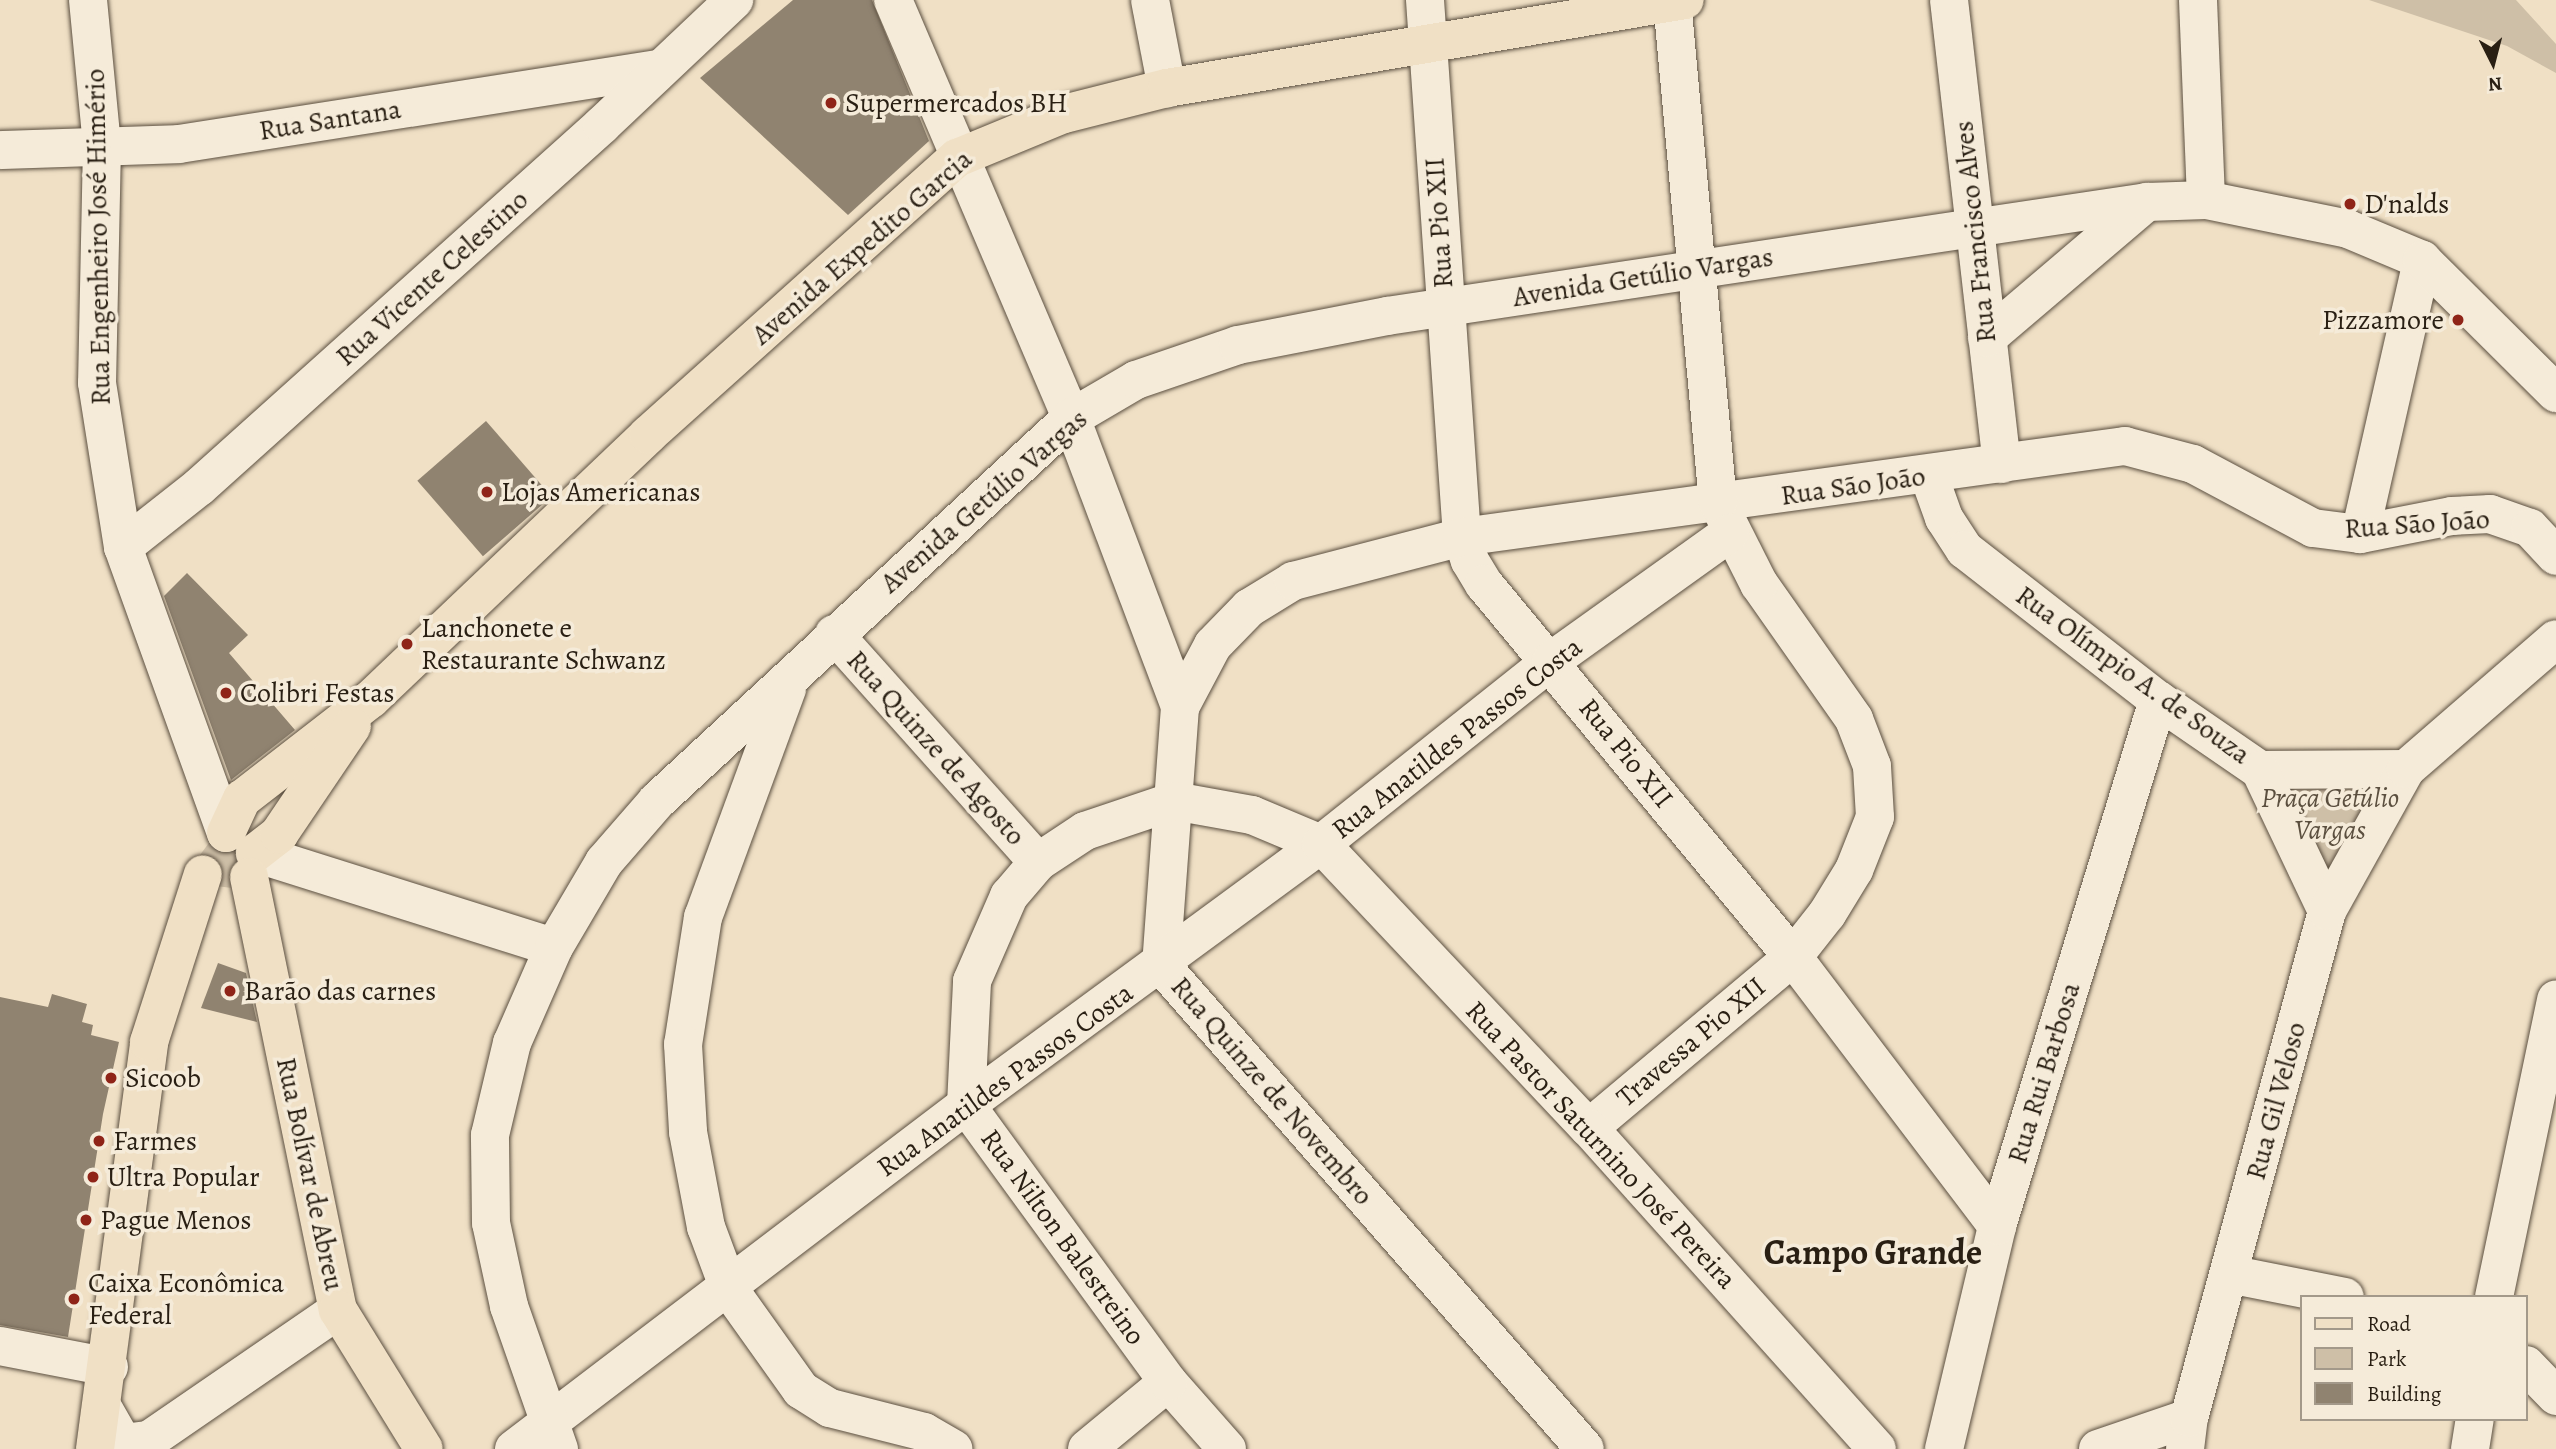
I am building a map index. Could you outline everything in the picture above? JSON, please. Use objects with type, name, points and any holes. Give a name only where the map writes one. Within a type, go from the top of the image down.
[{"type":"main road","name":"Avenida Expedito Garcia","points":[[371,699],[279,834],[243,854],[242,799],[371,699],[648,435],[957,158],[1064,114],[1167,88],[1677,1]]},
{"type":"main road","points":[[95,1449],[109,1367],[149,1042],[203,874],[225,888],[243,854]]},
{"type":"main road","name":"Rua Bolívar de Abreu","points":[[243,854],[338,1310],[424,1449]]},
{"type":"street","name":"Rua Engenheiro José Himério","points":[[88,0],[102,146],[97,383],[123,547],[243,854]]},
{"type":"street","name":"Rua Vicente Celestino","points":[[123,547],[199,487],[734,0]]},
{"type":"street","name":"Rua Quinze de Novembro","points":[[893,0],[957,158],[1070,418],[1180,706],[1161,965],[1585,1449]]},
{"type":"street","points":[[1150,0],[1167,88]]},
{"type":"street","name":"Rua Pio XII","points":[[1425,0],[1444,308],[1462,537],[1484,584],[1551,661],[1793,957],[1997,1226]]},
{"type":"street","name":"Rua Francisco Alves","points":[[1949,0],[2001,464]]},
{"type":"street","points":[[2198,0],[2206,200]]},
{"type":"street","points":[[1677,1],[1707,266],[1729,512]]},
{"type":"street","name":"Rua Santana","points":[[0,150],[179,144],[659,69]]},
{"type":"street","name":"Avenida Getúlio Vargas","points":[[789,684],[834,634],[1070,418],[1136,380],[1238,345],[1444,308],[1707,266],[2147,202],[2206,200],[2348,229],[2423,260],[2556,393]]},
{"type":"street","points":[[1987,338],[2147,202]]},
{"type":"street","points":[[2360,534],[2423,260]]},
{"type":"street","name":"Rua São João","points":[[1180,706],[1213,645],[1248,608],[1293,581],[1462,537],[1729,512],[1929,475],[2125,446],[2161,452],[2193,464],[2313,528],[2360,534],[2452,516],[2490,514],[2530,528],[2556,556]]},
{"type":"street","name":"Rua Olímpio A. de Souza","points":[[1929,475],[1944,518],[1965,550],[2158,700],[2260,769],[2406,769]]},
{"type":"street","name":"Rua Anatildes Passos Costa","points":[[514,1449],[555,1434],[729,1289],[966,1105],[1161,965],[1321,844],[1551,661],[1729,512]]},
{"type":"street","name":"Travessa Pio XII","points":[[1589,1128],[1793,957],[1827,914],[1854,870],[1875,817],[1872,766],[1854,719],[1759,584],[1729,512]]},
{"type":"street","name":"Rua Quinze de Agosto","points":[[834,634],[1038,862]]},
{"type":"street","points":[[2406,769],[2556,639]]},
{"type":"street","points":[[555,1434],[509,1306],[491,1223],[490,1135],[512,1043],[554,947],[604,862],[657,801],[789,684]]},
{"type":"street","points":[[789,684],[703,917],[683,1044],[693,1159],[706,1227],[729,1289],[801,1390],[830,1408],[924,1432],[953,1449]]},
{"type":"street","name":"Rua Rui Barbosa","points":[[1944,1449],[1997,1226],[2158,700]]},
{"type":"street","points":[[2260,769],[2327,911]]},
{"type":"street","name":"Rua Gil Veloso","points":[[2187,1433],[2327,911],[2406,769]]},
{"type":"street","name":"Rua Nilton Balestreino","points":[[1227,1449],[1168,1382],[966,1105],[972,981],[1009,896],[1038,862],[1085,831],[1174,801],[1252,815],[1321,844]]},
{"type":"street","name":"Rua Pastor Saturnino José Pereira","points":[[1321,844],[1589,1128],[1877,1449]]},
{"type":"street","points":[[243,854],[554,947]]},
{"type":"street","points":[[2494,1295],[2552,1046],[2556,999]]},
{"type":"street","points":[[2230,1274],[2336,1295]]},
{"type":"street","points":[[103,1408],[123,1443],[149,1440],[338,1310]]},
{"type":"street","points":[[0,1346],[109,1367]]},
{"type":"street","points":[[2528,1367],[2556,1396]]},
{"type":"street","points":[[1087,1449],[1168,1382]]},
{"type":"street","points":[[2470,1449],[2474,1421]]},
{"type":"street","points":[[2098,1449],[2187,1433]]},
{"type":"green space","points":[[2369,0],[2516,0],[2556,44],[2556,73],[2507,46]]},
{"type":"green space","name":"Praça Getúlio Vargas","points":[[2406,769],[2327,911],[2260,770]]},
{"type":"green space","points":[[214,836],[246,840],[232,888],[216,886],[200,855]]},
{"type":"building","name":"Supermercados BH","points":[[793,0],[872,0],[929,141],[848,215],[700,78]]},
{"type":"building","name":"Lojas Americanas","points":[[486,421],[552,496],[483,556],[417,481]]},
{"type":"building","name":"Colibri Festas","points":[[187,573],[248,635],[229,653],[295,730],[231,780],[164,596]]},
{"type":"building","name":"Barão das carnes","points":[[218,963],[246,973],[257,1022],[201,1008]]},
{"type":"building","points":[[52,994],[87,1004],[82,1022],[93,1025],[91,1035],[119,1042],[103,1114],[68,1337],[0,1325],[0,997],[48,1007]]},
{"type":"place","name":"Supermercados BH","points":[[831,103]]},
{"type":"place","name":"D'nalds","points":[[2350,204]]},
{"type":"place","name":"Pizzamore","points":[[2458,320]]},
{"type":"place","name":"Lojas Americanas","points":[[487,492]]},
{"type":"place","name":"Lanchonete e Restaurante Schwanz","points":[[407,644]]},
{"type":"place","name":"Colibri Festas","points":[[226,693]]},
{"type":"place","name":"Barão das carnes","points":[[230,991]]},
{"type":"place","name":"Sicoob","points":[[111,1078]]},
{"type":"place","name":"Farmes","points":[[99,1141]]},
{"type":"place","name":"Ultra Popular","points":[[93,1177]]},
{"type":"place","name":"Pague Menos","points":[[86,1220]]},
{"type":"place","name":"Caixa Econômica Federal","points":[[74,1299]]},
{"type":"district","name":"Campo Grande","points":[[1873,1252]]}]
